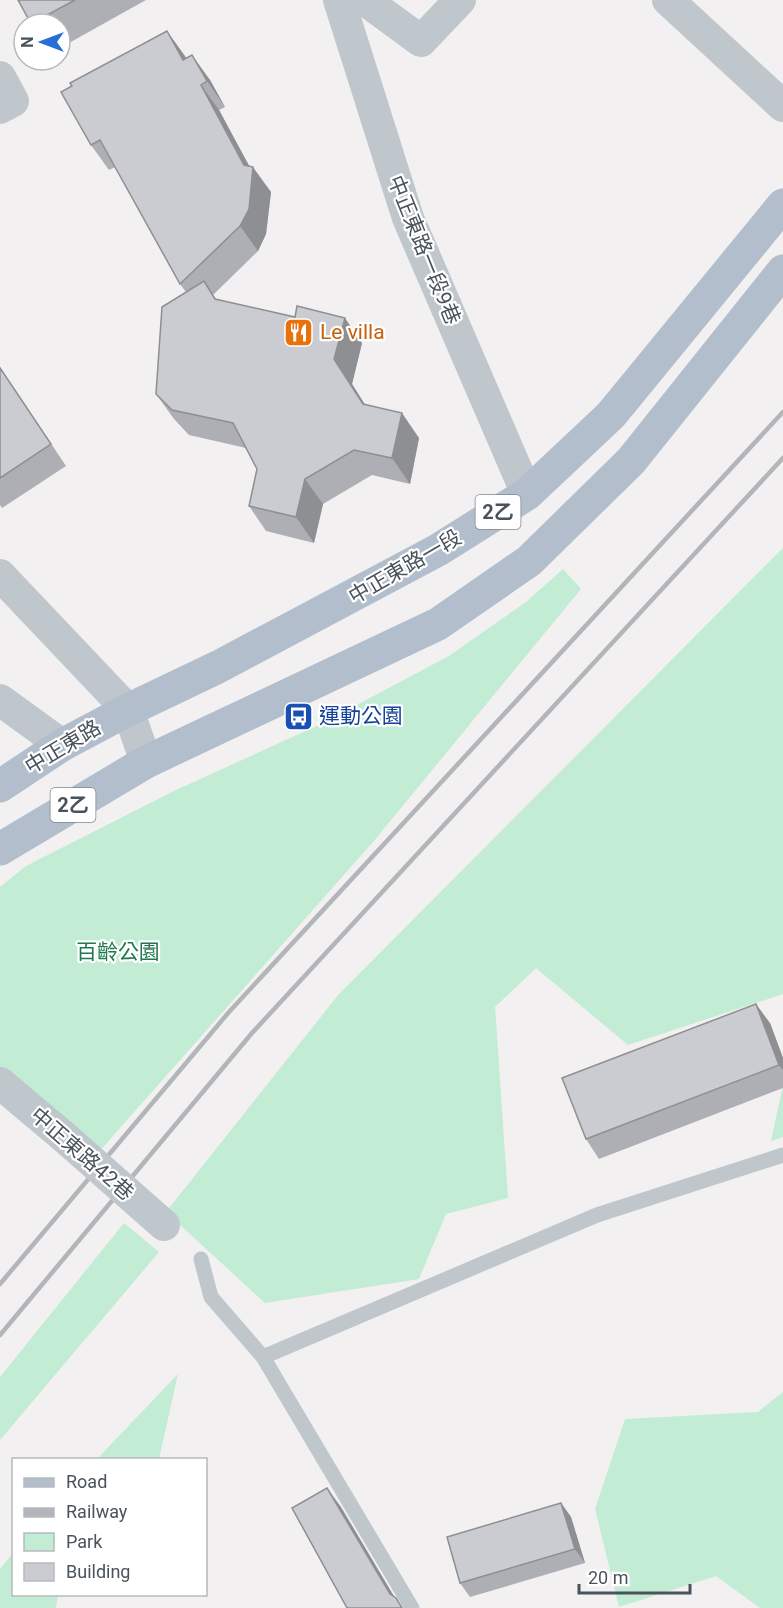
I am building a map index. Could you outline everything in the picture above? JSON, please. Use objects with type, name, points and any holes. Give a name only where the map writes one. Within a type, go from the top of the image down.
[{"type":"main road","name":"中正東路一段","points":[[128,710],[342,603],[438,550],[527,494],[611,415],[783,206]]},
{"type":"main road","name":"2乙","points":[[0,849],[146,762],[438,624],[529,561],[631,461],[783,271]]},
{"type":"main road","name":"中正東路","points":[[0,786],[62,745],[128,710]]},
{"type":"street","name":"中正東路一段9巷","points":[[339,0],[408,218],[527,494]]},
{"type":"street","points":[[365,0],[421,41],[460,0]]},
{"type":"street","points":[[668,0],[783,106]]},
{"type":"street","points":[[0,77],[13,101],[0,108]]},
{"type":"street","points":[[0,575],[128,710],[146,762]]},
{"type":"street","points":[[0,700],[62,745]]},
{"type":"street","name":"中正東路42巷","points":[[0,1083],[164,1225]]},
{"type":"lane","points":[[263,1357],[597,1215],[783,1155]]},
{"type":"lane","points":[[201,1259],[211,1297],[263,1357],[412,1608]]},
{"type":"green space","points":[[783,548],[783,994],[628,1045],[536,968],[495,1007],[508,1198],[446,1214],[419,1279],[265,1303],[166,1212],[339,994]]},
{"type":"green space","name":"百齡公園","points":[[563,569],[581,589],[373,842],[97,1154],[0,1072],[0,887],[26,866],[174,791],[321,724],[449,656],[526,602]]},
{"type":"green space","points":[[783,1085],[783,1137],[771,1141]]},
{"type":"green space","points":[[124,1223],[159,1252],[0,1440],[0,1377]]},
{"type":"green space","points":[[178,1374],[159,1458],[98,1458]]},
{"type":"green space","points":[[783,1392],[783,1608],[760,1608],[716,1576],[619,1607],[595,1509],[625,1419],[758,1412]]},
{"type":"green space","points":[[12,1554],[12,1596],[58,1596],[56,1608],[0,1608],[0,1569]]},
{"type":"building","points":[[18,0],[75,0],[53,12],[25,12]]},
{"type":"building","points":[[167,31],[183,60],[192,55],[207,81],[201,85],[244,165],[253,167],[249,209],[240,226],[180,284],[100,140],[91,145],[61,92],[72,86],[70,83]]},
{"type":"building","points":[[204,281],[215,299],[295,317],[297,306],[345,318],[334,359],[363,404],[402,413],[392,458],[354,450],[305,479],[296,517],[249,506],[257,469],[233,423],[172,410],[156,394],[162,307]]},
{"type":"building","points":[[0,368],[51,444],[0,478]]},
{"type":"building","points":[[756,1004],[779,1065],[586,1139],[562,1078]]},
{"type":"building","points":[[327,1488],[390,1594],[396,1598],[402,1608],[347,1608],[292,1508]]},
{"type":"building","points":[[561,1503],[575,1549],[460,1583],[447,1537]]},
{"type":"railway","points":[[0,1284],[229,1012],[783,412]]},
{"type":"railway","points":[[0,1335],[252,1033],[783,458]]},
{"type":"place","name":"Le villa","points":[[299,332]]},
{"type":"place","name":"運動公園","points":[[298,716]]}]
